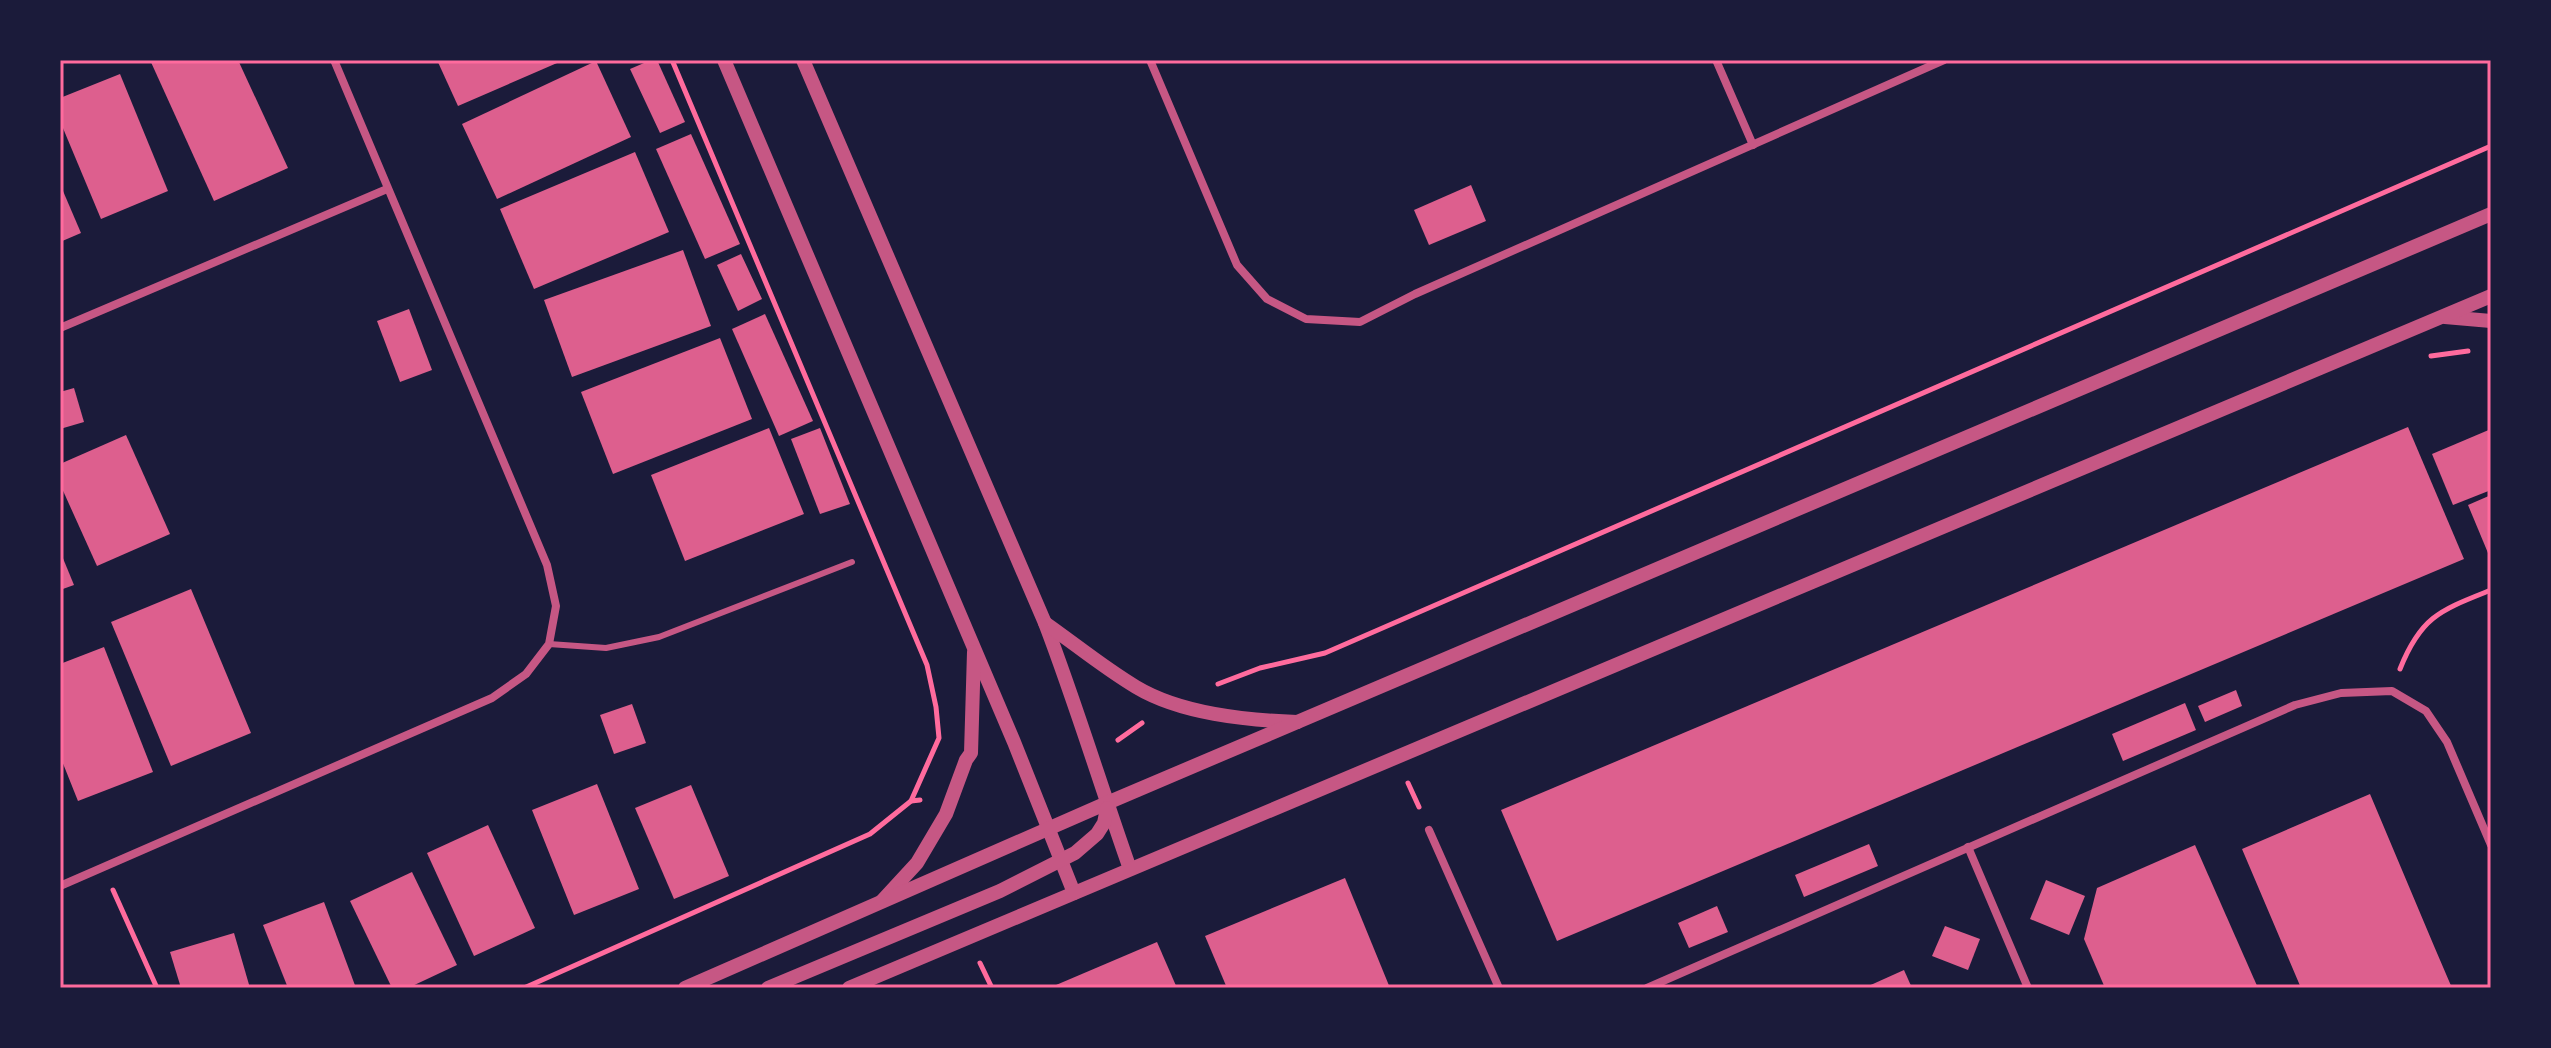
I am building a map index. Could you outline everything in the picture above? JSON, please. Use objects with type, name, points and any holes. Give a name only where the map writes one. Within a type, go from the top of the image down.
[{"type":"street","points":[[60,886],[492,698],[526,674],[549,644],[556,606],[547,565],[334,60]]},
{"type":"street","points":[[724,60],[974,648],[1074,893]]},
{"type":"street","points":[[803,60],[1045,623],[1079,712],[1091,759],[1130,869]]},
{"type":"street","points":[[1150,60],[1237,265],[1267,299],[1306,319],[1360,322],[1429,288],[1944,60]]},
{"type":"street","points":[[1716,60],[1753,145]]},
{"type":"street","points":[[60,328],[387,189]]},
{"type":"street","points":[[685,988],[1107,803],[2491,214]]},
{"type":"street","points":[[849,988],[2491,296]]},
{"type":"street","points":[[2441,317],[2491,321]]},
{"type":"street","points":[[1045,623],[1138,688],[1173,702],[1245,720],[1302,722]]},
{"type":"street","points":[[879,905],[917,863],[946,814],[971,753],[974,648]]},
{"type":"street","points":[[1647,988],[2295,705],[2341,693],[2392,691],[2426,711],[2447,742],[2491,845]]},
{"type":"street","points":[[768,988],[1000,891],[1075,853],[1097,834],[1104,823],[1107,803]]},
{"type":"street","points":[[1429,830],[1499,988]]},
{"type":"street","points":[[1968,847],[2028,988]]},
{"type":"lane","points":[[549,644],[606,648],[659,637],[852,562]]},
{"type":"path","points":[[524,988],[870,834],[911,801],[939,738],[927,665],[672,60]]},
{"type":"path","points":[[1091,759],[1173,702],[1260,668],[1325,653],[2491,146]]},
{"type":"path","points":[[2392,691],[2409,648],[2426,622],[2451,606],[2491,590]]},
{"type":"path","points":[[1404,774],[1429,830]]},
{"type":"path","points":[[911,801],[953,794]]},
{"type":"path","points":[[102,868],[157,988]]},
{"type":"path","points":[[978,958],[992,988]]},
{"type":"building","points":[[150,60],[238,60],[288,168],[214,201]]},
{"type":"building","points":[[437,60],[564,60],[458,106]]},
{"type":"building","points":[[657,60],[685,122],[660,133],[630,69]]},
{"type":"building","points":[[596,61],[631,137],[497,199],[462,124]]},
{"type":"building","points":[[120,74],[168,191],[101,219],[60,121],[60,98]]},
{"type":"building","points":[[691,134],[740,244],[705,259],[656,149]]},
{"type":"building","points":[[635,152],[669,232],[534,289],[500,209]]},
{"type":"building","points":[[60,184],[81,233],[60,242]]},
{"type":"building","points":[[1471,185],[1486,221],[1429,245],[1414,210]]},
{"type":"building","points":[[683,250],[711,326],[572,377],[544,300]]},
{"type":"building","points":[[741,254],[762,299],[738,311],[717,265]]},
{"type":"building","points":[[409,309],[432,370],[400,382],[377,321]]},
{"type":"building","points":[[765,314],[813,421],[779,436],[732,329]]},
{"type":"building","points":[[720,338],[752,419],[613,474],[581,392]]},
{"type":"building","points":[[74,388],[84,422],[60,429],[60,392]]},
{"type":"building","points":[[2408,427],[2464,559],[1557,941],[1501,810]]},
{"type":"building","points":[[769,428],[804,514],[685,561],[651,475]]},
{"type":"building","points":[[820,428],[850,504],[820,514],[791,439]]},
{"type":"building","points":[[2491,429],[2491,490],[2453,505],[2432,454]]},
{"type":"building","points":[[126,435],[170,534],[97,566],[60,484],[60,464]]},
{"type":"building","points":[[2491,495],[2491,551],[2488,553],[2468,505]]},
{"type":"building","points":[[60,551],[74,585],[60,590]]},
{"type":"building","points":[[191,589],[251,733],[171,766],[111,622]]},
{"type":"building","points":[[104,647],[153,772],[78,801],[60,756],[60,664]]},
{"type":"building","points":[[2236,690],[2242,706],[2205,722],[2198,706]]},
{"type":"building","points":[[2185,703],[2196,730],[2123,761],[2112,734]]},
{"type":"building","points":[[632,704],[646,743],[614,754],[600,715]]},
{"type":"building","points":[[597,784],[639,889],[574,915],[532,810]]},
{"type":"building","points":[[691,785],[729,876],[674,899],[635,808]]},
{"type":"building","points":[[2370,794],[2452,988],[2301,988],[2242,849]]},
{"type":"building","points":[[488,825],[535,928],[474,956],[427,853]]},
{"type":"building","points":[[1869,844],[1878,866],[1804,897],[1795,875]]},
{"type":"building","points":[[2195,845],[2258,988],[2105,988],[2084,939],[2097,888]]},
{"type":"building","points":[[412,872],[457,965],[408,988],[392,988],[350,901]]},
{"type":"building","points":[[1345,878],[1390,988],[1227,988],[1205,936]]},
{"type":"building","points":[[2046,880],[2085,896],[2069,935],[2030,919]]},
{"type":"building","points":[[324,902],[356,988],[288,988],[263,925]]},
{"type":"building","points":[[1717,906],[1728,932],[1689,948],[1678,923]]},
{"type":"building","points":[[1945,926],[1980,939],[1968,970],[1932,956]]},
{"type":"building","points":[[234,933],[250,988],[181,988],[170,952]]},
{"type":"building","points":[[1157,942],[1177,988],[1049,988]]},
{"type":"building","points":[[1904,970],[1912,988],[1864,988]]}]
